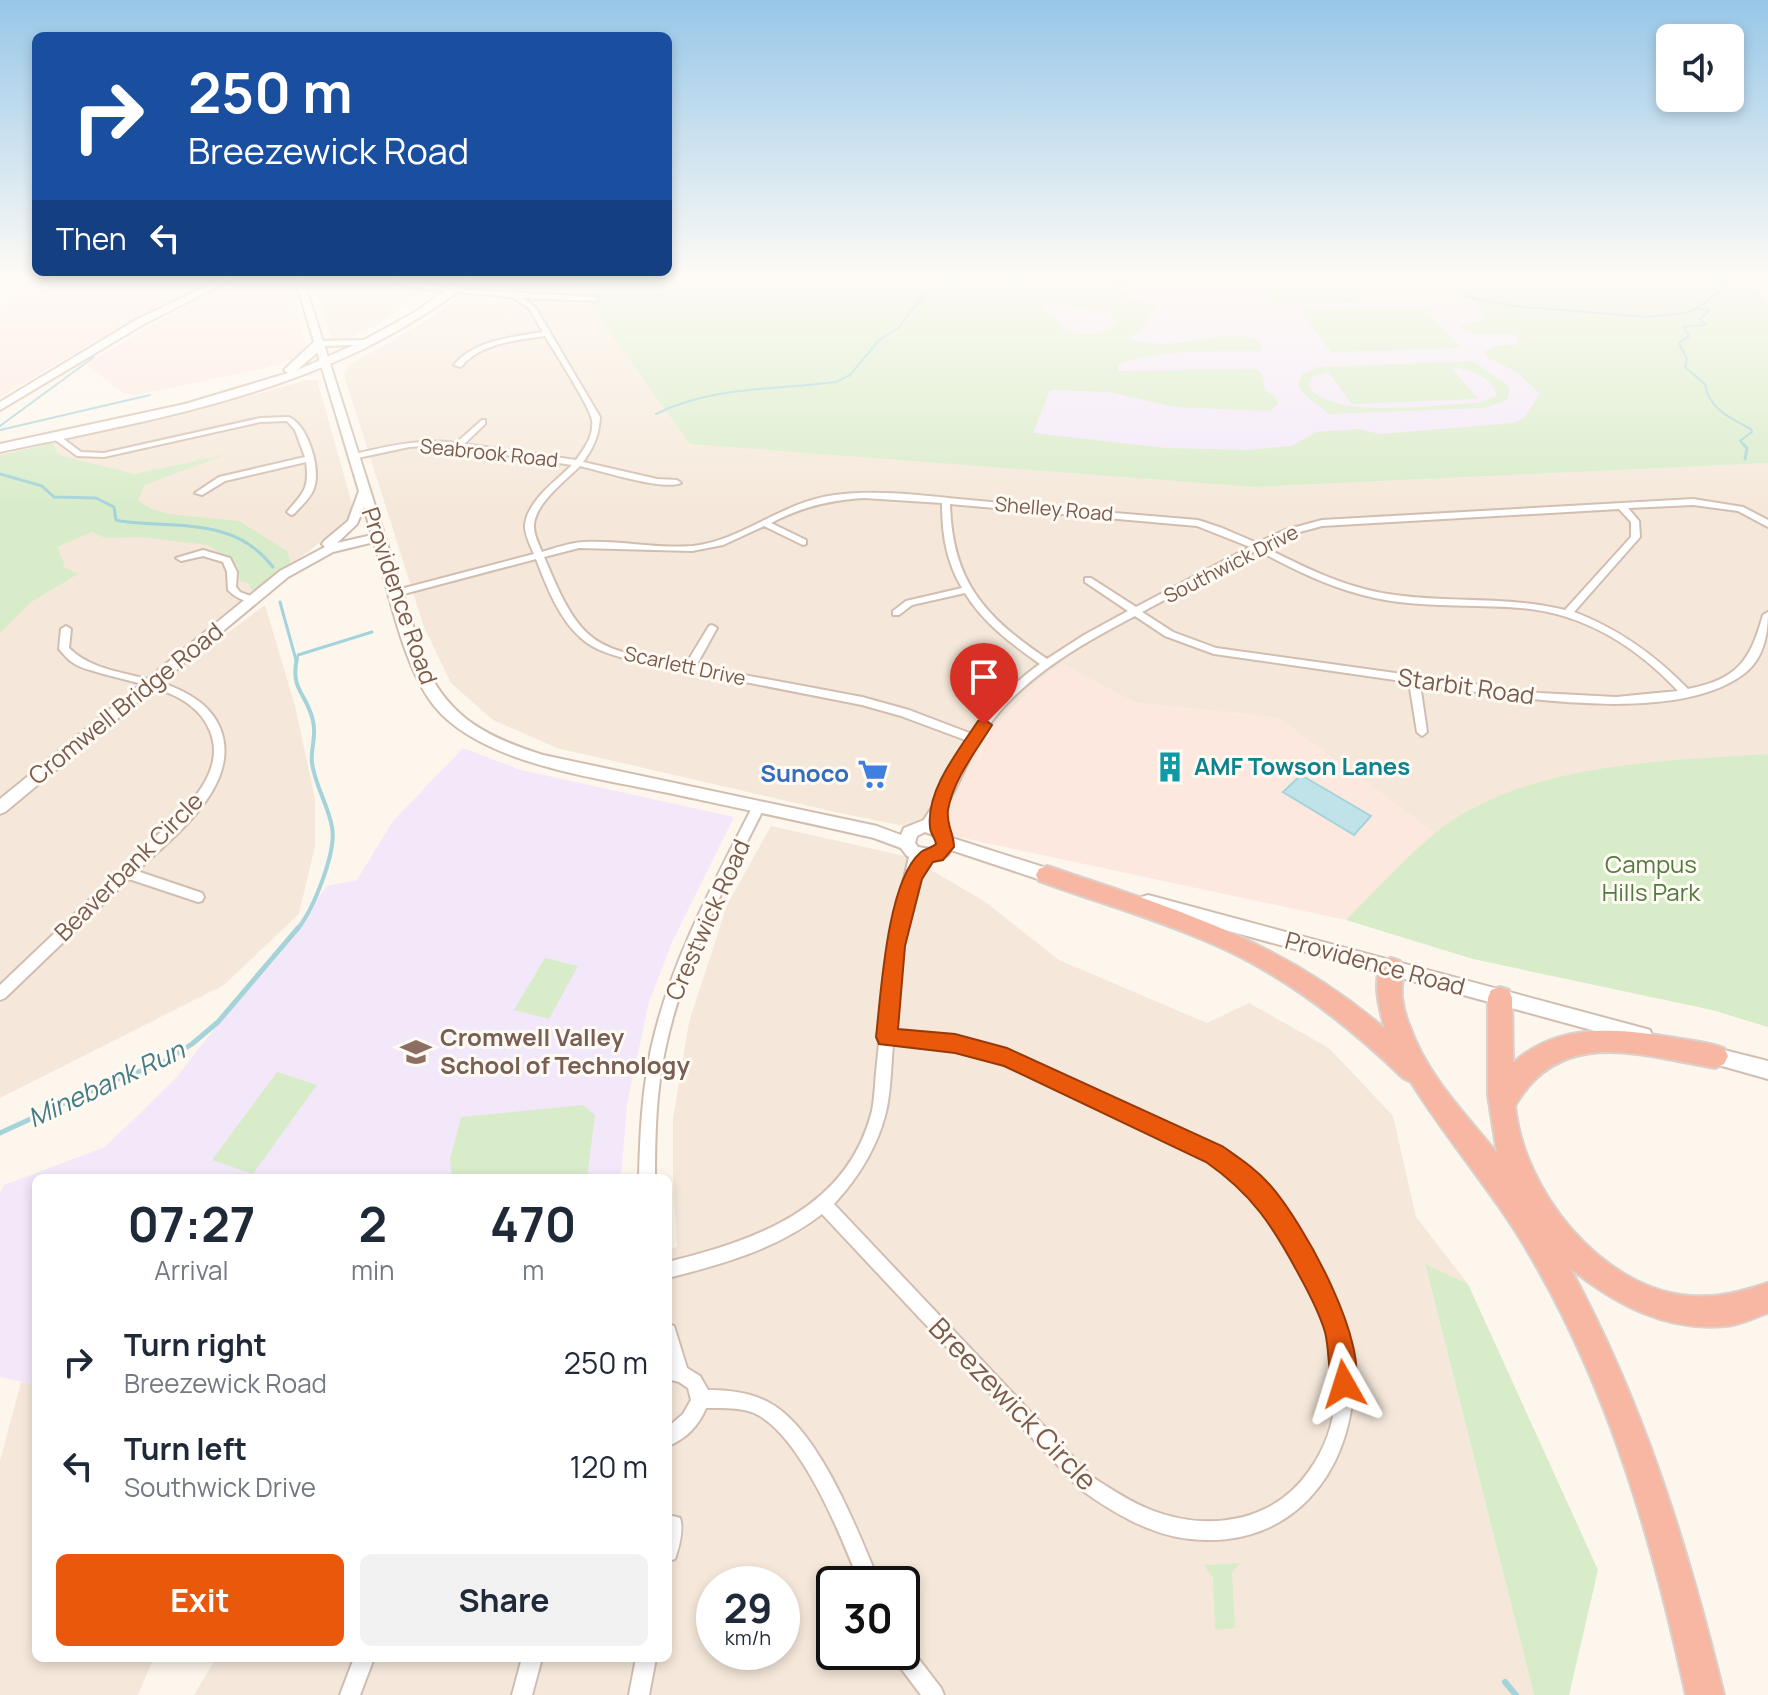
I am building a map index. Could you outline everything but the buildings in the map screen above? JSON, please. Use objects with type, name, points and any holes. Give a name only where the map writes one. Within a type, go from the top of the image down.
[{"type":"highway","points":[[1047,875],[1195,926],[1259,956],[1342,1008],[1429,1086]]},
{"type":"highway","points":[[1391,968],[1388,984],[1403,1041],[1429,1086],[1477,1149],[1529,1226],[1602,1362],[1641,1458],[1661,1518],[1705,1695]]},
{"type":"highway","points":[[1500,998],[1503,1101],[1508,1147],[1525,1190],[1557,1235],[1596,1271],[1650,1300],[1702,1313],[1749,1308],[1768,1298]]},
{"type":"highway","points":[[1503,1101],[1523,1070],[1547,1052],[1560,1047],[1610,1042],[1715,1056]]},
{"type":"main road","points":[[0,407],[87,354]]},
{"type":"main road","points":[[0,448],[202,403],[292,373],[319,354]]},
{"type":"main road","points":[[0,439],[292,373],[328,378],[352,354]]},
{"type":"street","name":"Providence Road","points":[[322,354],[429,690],[455,720],[481,738],[543,760],[983,855],[1768,1070]]},
{"type":"street","points":[[458,365],[461,359],[471,354]]},
{"type":"street","name":"Scarlett Drive","points":[[560,354],[596,417],[593,440],[578,463],[530,519],[530,534],[573,624],[590,640],[628,656],[872,704],[973,739]]},
{"type":"street","points":[[54,436],[78,455],[104,455],[260,420],[282,418],[294,421],[302,431],[311,486],[291,512]]},
{"type":"street","points":[[458,446],[482,422]]},
{"type":"street","points":[[67,448],[74,431]]},
{"type":"street","name":"Seabrook Road","points":[[353,457],[409,445],[458,446],[578,463],[657,482],[677,483]]},
{"type":"street","points":[[199,493],[222,479],[307,459]]},
{"type":"street","points":[[300,563],[345,531],[357,514],[364,491]]},
{"type":"street","name":"Shelley Road","points":[[396,593],[539,554],[593,544],[659,550],[691,549],[737,538],[809,503],[846,496],[946,500],[1177,519],[1214,527],[1317,578],[1378,596],[1431,603],[1527,605],[1568,613],[1640,648],[1685,692]]},
{"type":"street","points":[[946,500],[945,524],[950,555],[967,590],[994,625],[1047,664]]},
{"type":"street","name":"Southwick Drive","points":[[927,842],[954,773],[973,739],[1013,692],[1047,664],[1284,533],[1322,523],[1707,503],[1740,509],[1757,516]]},
{"type":"street","points":[[1568,613],[1636,537],[1635,521],[1622,507]]},
{"type":"street","points":[[1768,511],[1757,516],[1768,524]]},
{"type":"street","points":[[765,523],[803,542]]},
{"type":"street","name":"Cromwell Bridge Road","points":[[0,808],[300,563],[329,549],[362,539],[379,538]]},
{"type":"street","name":"Cromwell Bridge Road","points":[[253,600],[322,559],[379,538]]},
{"type":"street","points":[[181,558],[203,553],[227,560],[232,572],[231,588],[253,600]]},
{"type":"street","name":"Starbit Road","points":[[1088,580],[1169,634],[1214,651],[1580,700],[1685,692],[1708,687],[1741,671],[1760,645],[1768,615]]},
{"type":"street","points":[[896,613],[909,603],[967,590]]},
{"type":"street","points":[[689,668],[712,628]]},
{"type":"street","name":"Beaverbank Circle","points":[[0,994],[196,805],[212,782],[220,757],[219,736],[204,708],[187,697],[76,661],[64,649],[66,629]]},
{"type":"street","points":[[1414,680],[1422,732]]},
{"type":"street","name":"Crestwick Road","points":[[647,1174],[648,1124],[655,1066],[668,1010],[700,928],[759,806]]},
{"type":"street","points":[[672,1269],[727,1257],[765,1243],[823,1204],[856,1164],[873,1130],[881,1092],[896,946],[913,877],[927,842]]},
{"type":"street","points":[[127,873],[198,897]]},
{"type":"street","name":"Breezewick Circle","points":[[823,1204],[1086,1483],[1120,1507],[1153,1521],[1192,1530],[1229,1530],[1264,1523],[1295,1502],[1321,1474],[1337,1438],[1344,1401],[1344,1366],[1338,1334],[1324,1297],[1285,1224],[1262,1193],[1240,1172],[1214,1154],[1007,1058],[955,1044],[886,1037]]},
{"type":"street","points":[[672,1434],[694,1417],[701,1399],[697,1384],[674,1371]]},
{"type":"street","points":[[701,1399],[751,1403],[772,1413],[788,1429],[807,1455],[862,1566]]},
{"type":"street","points":[[672,1530],[673,1525]]},
{"type":"street","points":[[350,1695],[362,1662]]},
{"type":"street","points":[[522,1695],[531,1662]]},
{"type":"street","points":[[639,1695],[645,1662]]},
{"type":"street","points":[[915,1670],[934,1695]]},
{"type":"shaded area","points":[[0,354],[74,354],[0,397]]},
{"type":"shaded area","points":[[103,354],[304,354],[265,368],[137,395],[123,393],[86,364]]},
{"type":"shaded area","points":[[368,354],[781,354],[1254,487],[1768,463],[1768,754],[1620,766],[1566,777],[1512,791],[1435,833],[1278,718],[1135,703],[1062,664],[1043,678],[991,729],[960,790],[944,834],[557,748],[493,720],[451,683],[424,627],[344,375],[349,365]]},
{"type":"shaded area","points":[[625,354],[1747,354],[1768,463],[1254,487],[690,444]]},
{"type":"shaded area","points":[[317,380],[353,507],[348,519],[337,530],[206,628],[223,636],[265,605],[295,706],[315,799],[315,846],[299,914],[224,985],[0,1098],[0,455],[224,403]]},
{"type":"shaded area","points":[[1062,664],[1136,703],[1278,718],[1435,833],[1346,920],[944,834],[960,790],[991,729],[1043,678]]},
{"type":"shaded area","name":"Cromwell Valley School of Technology","points":[[463,748],[521,770],[734,817],[673,940],[649,1002],[627,1104],[621,1174],[33,1174],[105,1147],[174,1080],[327,886],[357,880],[393,821]]},
{"type":"shaded area","points":[[771,826],[909,857],[984,901],[1059,960],[1207,1023],[1249,1003],[1329,1048],[1393,1116],[1416,1217],[1468,1284],[1425,1265],[1534,1695],[194,1695],[214,1662],[672,1662],[672,1248],[677,1247],[673,1119],[689,1022],[727,905]]},
{"type":"shaded area","name":"Cromwell Valley School of Technology","points":[[32,1174],[32,1384],[0,1377],[0,1193],[4,1185]]},
{"type":"shaded area","points":[[21,1382],[32,1384],[32,1662],[152,1662],[138,1695],[0,1695],[0,1461]]},
{"type":"green space","points":[[625,354],[1170,354],[1118,365],[1118,371],[1256,369],[1263,376],[1265,390],[1275,396],[1278,404],[1270,411],[1174,407],[1109,392],[1050,390],[1033,433],[1166,448],[1247,450],[1292,446],[1316,432],[1359,429],[1379,434],[1514,423],[1524,418],[1540,394],[1517,372],[1485,354],[1768,354],[1768,463],[1254,487],[690,444]]},
{"type":"green space","points":[[1473,361],[1510,390],[1507,400],[1484,408],[1328,414],[1298,385],[1302,374],[1319,367]],"holes":[[[1451,367],[1473,372],[1485,379],[1497,396],[1478,403],[1361,407],[1338,404],[1320,397],[1309,386],[1312,377],[1328,372],[1352,404],[1478,399]]]},
{"type":"green space","points":[[53,443],[57,453],[66,457],[134,474],[224,455],[145,485],[138,500],[152,509],[169,514],[239,521],[287,551],[291,563],[252,591],[249,584],[240,581],[238,565],[208,545],[140,537],[105,538],[92,532],[57,547],[65,565],[63,567],[78,574],[31,602],[0,633],[0,455]]},
{"type":"green space","name":"Campus Hills Park","points":[[1768,754],[1768,1027],[1712,1010],[1473,959],[1346,920],[1434,834],[1469,810],[1507,793],[1549,779],[1593,770],[1683,759]]},
{"type":"green space","points":[[545,958],[578,966],[549,1019],[514,1010]]},
{"type":"green space","points":[[277,1072],[317,1085],[253,1174],[212,1160]]},
{"type":"green space","points":[[583,1105],[595,1115],[588,1174],[452,1174],[450,1159],[461,1117]]},
{"type":"green space","points":[[1425,1264],[1468,1284],[1598,1570],[1569,1695],[1534,1695]]},
{"type":"green space","points":[[1240,1563],[1232,1573],[1235,1628],[1215,1630],[1213,1578],[1204,1565]]},
{"type":"water","points":[[1301,775],[1371,816],[1354,835],[1283,792]]},
{"type":"waterway","points":[[656,414],[699,398],[721,394],[836,382],[850,375],[867,354]]},
{"type":"waterway","points":[[1685,354],[1685,367],[1705,384],[1716,406],[1728,417],[1751,429],[1752,432],[1740,441],[1747,448],[1745,459]]},
{"type":"waterway","points":[[0,426],[94,357]]},
{"type":"waterway","points":[[0,430],[150,395]]},
{"type":"waterway","name":"Minebank Run","points":[[0,474],[42,486],[54,497],[96,498],[114,507],[116,520],[222,532],[241,539],[273,567]]},
{"type":"waterway","name":"Minebank Run","points":[[280,602],[296,660]]},
{"type":"waterway","points":[[298,655],[372,632]]},
{"type":"waterway","name":"Minebank Run","points":[[297,658],[297,685],[314,727],[314,771],[333,838],[322,880],[297,930]]},
{"type":"waterway","name":"Minebank Run","points":[[0,1133],[113,1081],[162,1063],[192,1044],[218,1022],[298,928]]},
{"type":"waterway","points":[[1505,1682],[1516,1695]]},
{"type":"place","name":"AMF Towson Lanes","points":[[1170,767]]},
{"type":"place","name":"Sunoco","points":[[873,774]]},
{"type":"place","name":"Cromwell Valley School of Technology","points":[[416,1052]]},
{"type":"route","points":[[984,725],[954,773],[939,808],[939,830],[945,836],[945,847],[936,855],[928,856],[913,877],[896,946],[886,1037],[955,1044],[1007,1058],[1214,1154],[1240,1172],[1262,1193],[1285,1224],[1324,1297],[1338,1334],[1344,1384]]}]
